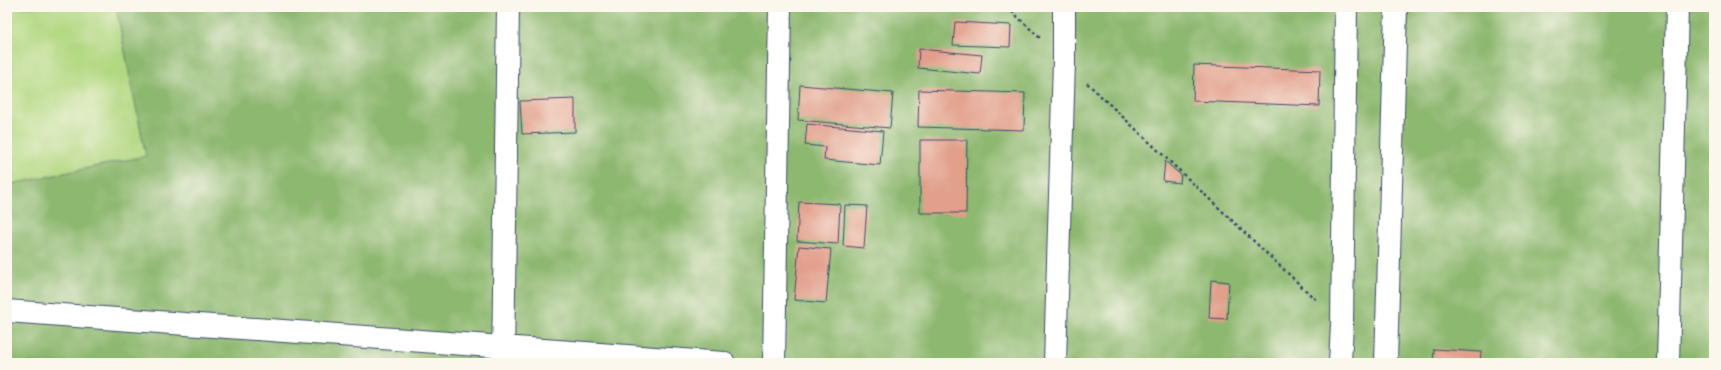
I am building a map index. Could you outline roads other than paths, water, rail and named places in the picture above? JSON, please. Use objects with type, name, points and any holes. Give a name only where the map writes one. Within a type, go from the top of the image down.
[{"type":"street","points":[[503,355],[508,7]]},
{"type":"street","points":[[774,363],[780,7]]},
{"type":"street","points":[[1055,363],[1064,61],[1064,7]]},
{"type":"street","points":[[1340,363],[1342,324],[1346,7]]},
{"type":"street","points":[[1386,363],[1396,7]]},
{"type":"street","points":[[1668,363],[1677,7]]},
{"type":"street","points":[[7,311],[503,355],[724,363]]}]
